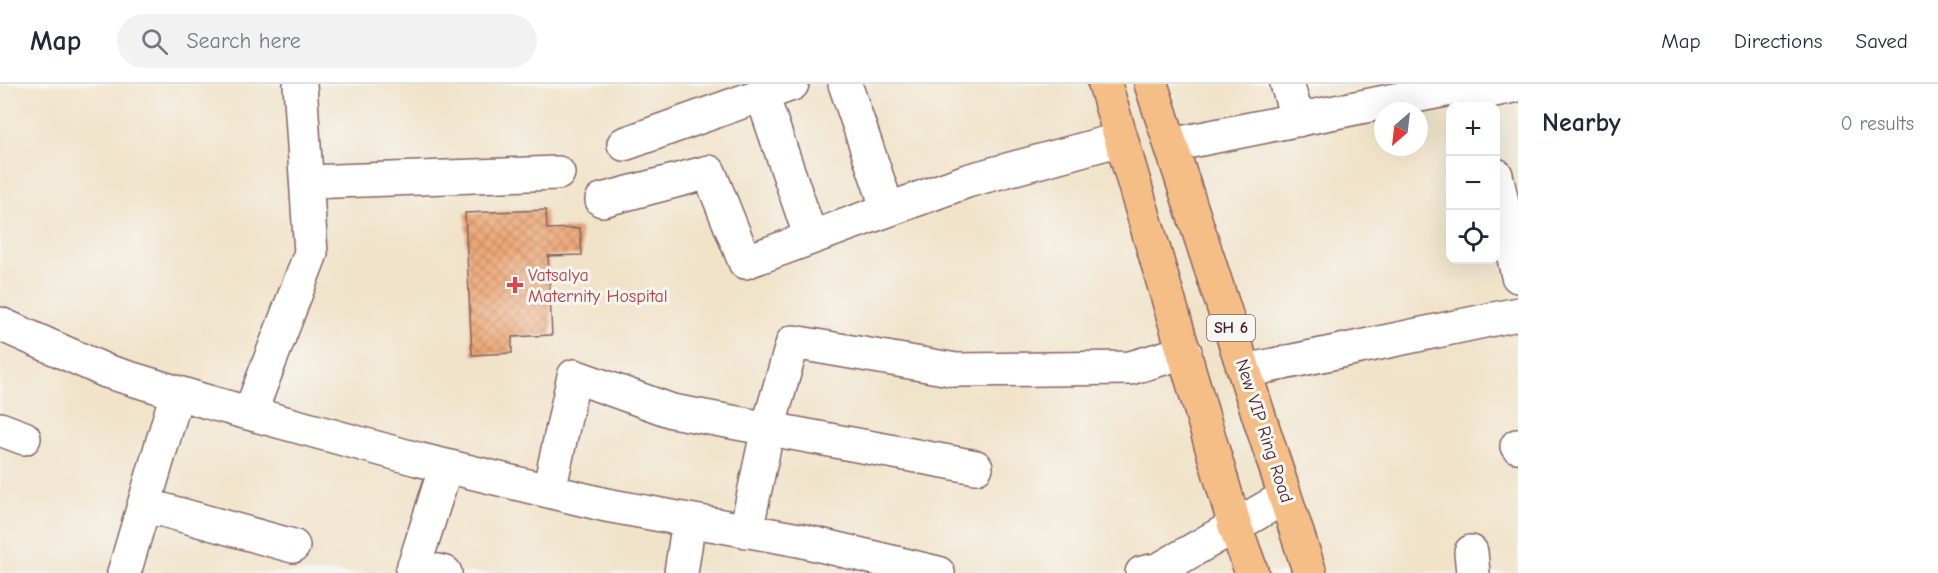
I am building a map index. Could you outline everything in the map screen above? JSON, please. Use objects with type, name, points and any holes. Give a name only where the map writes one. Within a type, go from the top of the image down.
[{"type":"main road","name":"SH 6","points":[[1105,84],[1235,526],[1252,573]]},
{"type":"main road","name":"New VIP Ring Road","points":[[1151,84],[1310,573]]},
{"type":"street","points":[[250,413],[311,253],[300,84]]},
{"type":"street","points":[[845,84],[888,210]]},
{"type":"street","points":[[1287,84],[1298,120]]},
{"type":"street","points":[[1171,145],[1298,120],[1369,94],[1477,92],[1518,85]]},
{"type":"street","points":[[624,144],[777,89],[811,238]]},
{"type":"street","points":[[602,200],[709,172],[745,262],[967,181],[1120,139]]},
{"type":"street","points":[[1500,173],[1518,169]]},
{"type":"street","points":[[307,182],[558,173]]},
{"type":"street","points":[[1500,193],[1518,276]]},
{"type":"street","points":[[1245,371],[1518,314]]},
{"type":"street","points":[[0,324],[106,371],[177,393],[446,466],[606,505],[799,540],[855,564],[938,573]]},
{"type":"street","points":[[746,531],[768,428],[793,342],[956,370],[1130,368],[1185,352]]},
{"type":"street","points":[[549,491],[574,376],[672,411],[976,467]]},
{"type":"street","points":[[124,573],[177,393]]},
{"type":"street","points":[[424,570],[446,466]]},
{"type":"street","points":[[1142,573],[1160,569],[1286,497]]},
{"type":"street","points":[[144,504],[293,546]]},
{"type":"street","points":[[681,573],[689,520]]},
{"type":"building","points":[[546,210],[547,229],[580,228],[582,255],[548,256],[552,335],[512,337],[512,353],[472,355],[465,213]]},
{"type":"place","name":"Vatsalya Maternity Hospital","points":[[515,285]]}]
